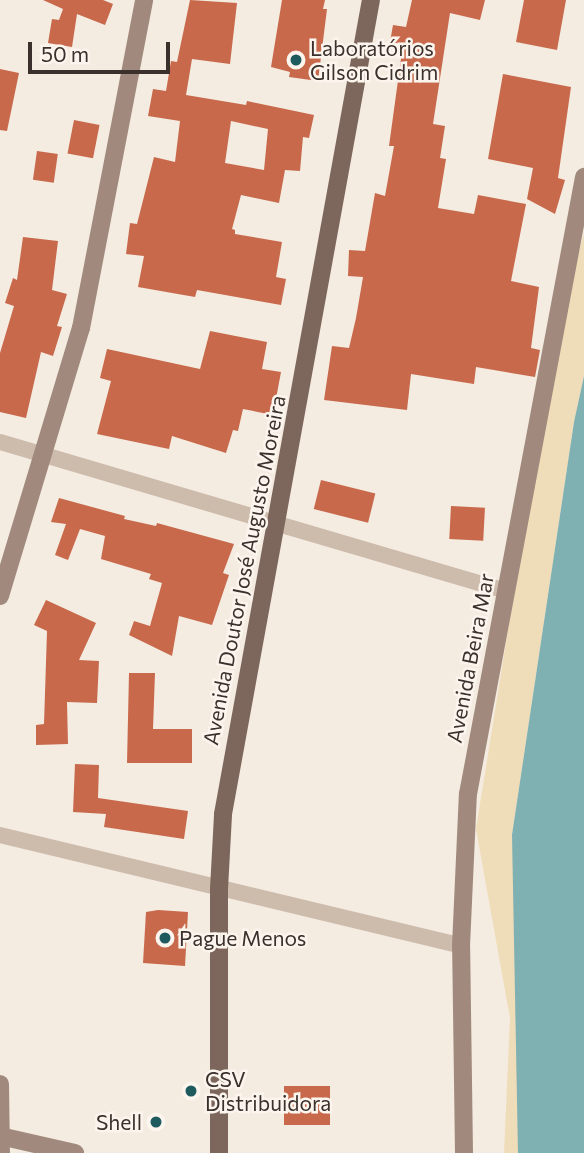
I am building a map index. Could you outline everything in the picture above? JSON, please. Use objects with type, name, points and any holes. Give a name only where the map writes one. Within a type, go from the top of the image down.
[{"type":"main road","points":[[0,596],[81,328],[144,0]]},
{"type":"main road","name":"Avenida Doutor José Augusto Moreira","points":[[219,1153],[219,889],[223,814],[278,524],[371,0]]},
{"type":"main road","name":"Avenida Beira Mar","points":[[464,1153],[461,946],[468,794],[584,177]]},
{"type":"main road","points":[[0,1084],[1,1142],[75,1153]]},
{"type":"street","points":[[0,442],[506,591]]},
{"type":"street","points":[[0,835],[461,946]]},
{"type":"sand","points":[[584,233],[584,376],[574,422],[512,835],[533,1153],[504,1153],[510,1018],[476,829],[547,388],[560,321]]},
{"type":"water","points":[[584,376],[584,1153],[518,1153],[512,835],[574,422]]},
{"type":"building","points":[[43,0],[103,0],[113,4],[105,25],[77,14],[72,47],[48,43],[52,19],[59,20],[63,9]]},
{"type":"building","points":[[190,0],[237,3],[230,64],[192,59],[186,95],[246,105],[247,101],[314,115],[309,138],[303,137],[300,171],[285,170],[279,203],[241,195],[232,229],[235,234],[282,242],[276,277],[286,279],[281,305],[197,290],[195,297],[138,287],[144,256],[126,254],[130,223],[137,224],[154,157],[175,162],[180,121],[148,116],[153,89],[166,91],[171,61],[177,62]],"holes":[[[231,121],[268,129],[264,170],[225,163]]]},
{"type":"building","points":[[282,0],[325,0],[323,9],[327,9],[318,81],[289,77],[290,72],[271,67]]},
{"type":"building","points":[[412,0],[485,0],[480,20],[450,13],[433,124],[445,126],[440,158],[446,159],[438,208],[474,214],[478,195],[526,204],[511,281],[539,287],[531,348],[540,350],[535,377],[476,367],[474,384],[411,374],[407,410],[324,400],[332,346],[349,348],[363,277],[348,276],[349,250],[365,251],[375,193],[385,196],[394,146],[389,146],[403,44],[390,42],[393,25],[406,27]]},
{"type":"building","points":[[524,0],[566,0],[557,50],[516,42]]},
{"type":"building","points":[[0,69],[19,73],[7,131],[0,130]]},
{"type":"building","points":[[503,74],[571,87],[558,178],[565,180],[555,214],[527,199],[533,168],[488,159]]},
{"type":"building","points":[[74,120],[100,125],[93,158],[68,153]]},
{"type":"building","points":[[37,151],[58,154],[54,183],[33,180]]},
{"type":"building","points":[[23,237],[58,241],[52,290],[67,294],[57,326],[62,327],[53,356],[41,352],[26,418],[0,412],[0,353],[14,306],[5,303],[13,278],[17,280]]},
{"type":"building","points":[[210,331],[267,342],[262,369],[281,372],[273,415],[243,409],[238,431],[233,430],[226,453],[172,436],[169,449],[97,434],[111,381],[100,378],[107,349],[200,369]]},
{"type":"building","points":[[321,480],[375,494],[368,523],[314,509]]},
{"type":"building","points":[[59,498],[125,516],[124,519],[156,526],[157,523],[234,544],[223,573],[229,575],[212,625],[179,616],[172,656],[129,635],[134,621],[150,626],[162,583],[149,579],[151,574],[101,559],[105,536],[80,529],[68,560],[55,555],[66,524],[51,522]]},
{"type":"building","points":[[451,506],[485,508],[483,541],[449,539]]},
{"type":"building","points":[[46,600],[96,623],[79,660],[99,661],[97,703],[67,702],[68,744],[36,745],[36,725],[44,724],[47,631],[34,625]]},
{"type":"building","points":[[129,673],[155,673],[153,729],[192,729],[192,763],[127,763]]},
{"type":"building","points":[[75,764],[99,765],[98,798],[188,811],[184,839],[104,827],[106,814],[73,812]]},
{"type":"building","name":"Pague Menos","points":[[146,912],[188,912],[185,966],[143,963]]},
{"type":"building","points":[[284,1086],[330,1086],[330,1125],[284,1125]]},
{"type":"place","name":"Laboratórios Gilson Cidrim","points":[[296,60]]},
{"type":"place","name":"Pague Menos","points":[[165,938]]},
{"type":"place","name":"CSV Distribuidora","points":[[191,1091]]},
{"type":"place","name":"Shell","points":[[156,1122]]}]
